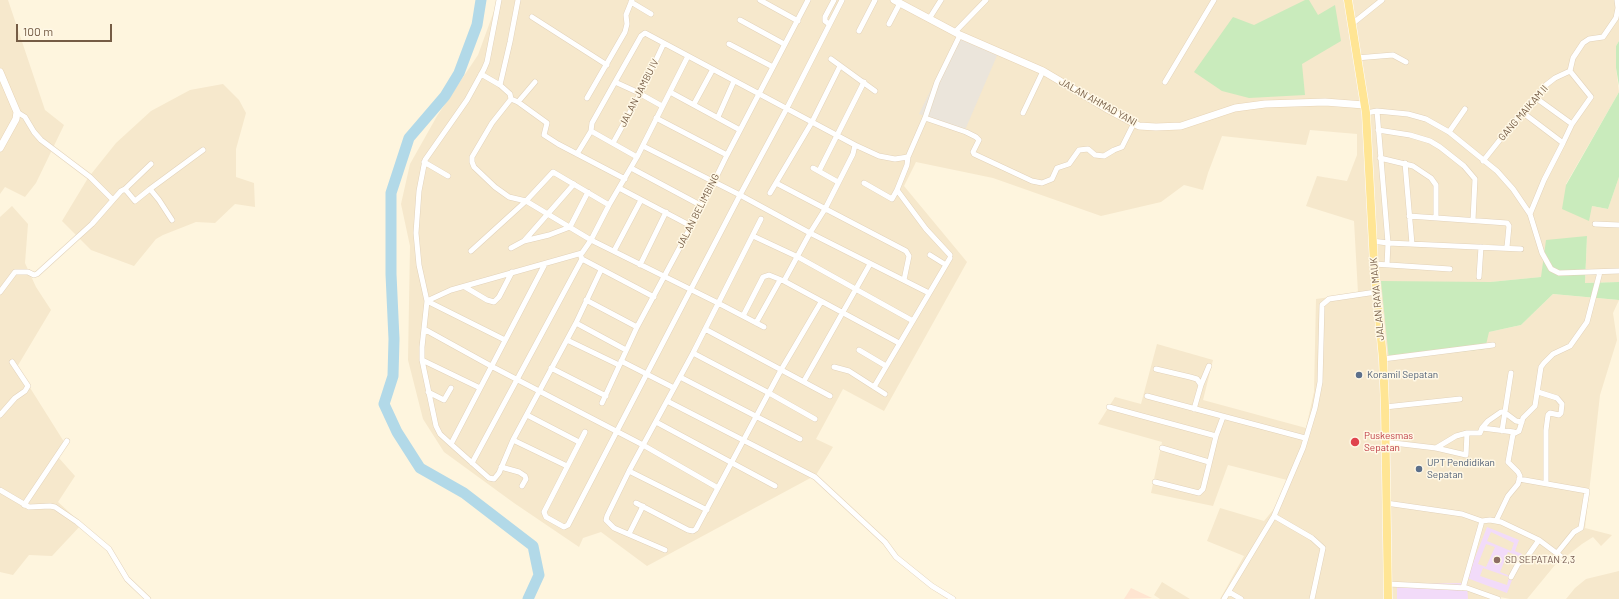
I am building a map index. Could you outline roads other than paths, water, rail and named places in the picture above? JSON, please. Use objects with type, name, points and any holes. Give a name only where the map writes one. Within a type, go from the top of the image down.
[{"type":"main road","name":"JALAN RAYA MAUK","points":[[1348,0],[1365,109],[1372,241],[1383,359],[1388,599]]},
{"type":"street","points":[[499,0],[487,62],[467,100],[424,162],[419,191],[416,234],[419,265],[427,301],[422,360],[436,426],[440,434],[491,479],[494,479],[499,473],[513,440],[576,324],[601,270]]},
{"type":"street","points":[[500,85],[518,0]]},
{"type":"street","points":[[760,0],[798,21]]},
{"type":"street","name":"JALAN BELIMBING","points":[[602,403],[637,327],[665,277],[726,156],[760,94],[784,44],[798,21],[808,0]]},
{"type":"street","points":[[828,24],[825,21],[825,17],[834,0]]},
{"type":"street","points":[[585,432],[543,513],[546,517],[566,527],[740,194],[788,108],[828,24],[842,0]]},
{"type":"street","points":[[859,31],[876,0]]},
{"type":"street","points":[[929,19],[941,0]]},
{"type":"street","points":[[864,183],[892,199],[907,165],[908,157],[925,118],[957,34],[986,0]]},
{"type":"street","points":[[1165,82],[1214,0]]},
{"type":"street","points":[[1352,24],[1382,0]]},
{"type":"street","points":[[1530,214],[1572,124],[1591,96],[1570,71],[1573,58],[1583,43],[1590,39],[1602,37],[1612,24],[1617,13],[1617,0]]},
{"type":"street","points":[[587,98],[607,65],[627,27],[626,15],[632,1],[651,14]]},
{"type":"street","points":[[889,24],[897,2]]},
{"type":"street","name":"JALAN AHMAD YANI","points":[[897,2],[957,34],[1042,70],[1108,110],[1139,126],[1181,126],[1235,108],[1265,104],[1325,102],[1365,109]]},
{"type":"street","points":[[532,17],[607,65]]},
{"type":"street","points":[[740,20],[784,44]]},
{"type":"street","points":[[577,154],[591,131],[592,123],[643,34],[648,34],[855,145],[879,156],[895,159],[908,157]]},
{"type":"street","name":"JALAN JAMBU IV","points":[[613,143],[640,94],[664,43]]},
{"type":"street","points":[[729,44],[773,67]]},
{"type":"street","points":[[1356,58],[1393,55],[1406,62]]},
{"type":"street","points":[[472,463],[609,205],[643,146],[688,56]]},
{"type":"street","points":[[831,59],[875,91]]},
{"type":"street","points":[[770,193],[812,122],[840,66]]},
{"type":"street","points":[[694,104],[713,69]]},
{"type":"street","points":[[1023,113],[1042,70]]},
{"type":"street","name":"GANG MAIKAM II","points":[[1483,161],[1522,112],[1546,85],[1555,78],[1570,71]]},
{"type":"street","points":[[0,72],[17,112],[16,119],[0,148]]},
{"type":"street","points":[[481,74],[500,85],[510,94],[511,99]]},
{"type":"street","points":[[718,117],[734,81]]},
{"type":"street","points":[[518,102],[535,82]]},
{"type":"street","points":[[615,82],[662,106]]},
{"type":"street","points":[[819,171],[864,82]]},
{"type":"street","points":[[670,92],[740,130]]},
{"type":"street","points":[[1536,98],[1572,124]]},
{"type":"street","points":[[511,99],[518,102],[548,123],[544,135],[624,179]]},
{"type":"street","points":[[511,99],[492,123],[473,154],[472,162],[474,167],[500,192],[513,198],[526,201],[591,240],[764,327]]},
{"type":"street","points":[[1365,109],[1377,112],[1417,116],[1436,124],[1449,132],[1497,171],[1513,189],[1530,214],[1542,253],[1551,269],[1559,273],[1619,272]]},
{"type":"street","points":[[1449,132],[1465,110]]},
{"type":"street","points":[[17,112],[25,116],[34,132],[41,140],[90,176],[113,200]]},
{"type":"street","points":[[1377,112],[1388,243],[1387,265]]},
{"type":"street","points":[[1522,112],[1563,143]]},
{"type":"street","points":[[656,118],[726,156]]},
{"type":"street","points":[[925,118],[976,137],[979,140],[973,152],[974,154],[1028,179],[1042,183],[1052,178],[1057,168],[1069,164],[1079,150],[1088,149],[1095,155],[1104,156],[1122,147],[1134,123]]},
{"type":"street","points":[[1378,130],[1410,135],[1430,141],[1464,166],[1475,179],[1473,220]]},
{"type":"street","points":[[591,131],[637,157]]},
{"type":"street","points":[[756,323],[798,257],[810,233],[825,209],[854,152],[855,145]]},
{"type":"street","points":[[643,146],[713,182],[740,194],[810,233],[929,293]]},
{"type":"street","points":[[125,189],[135,201],[202,150]]},
{"type":"street","points":[[1380,158],[1405,163],[1420,170],[1431,178],[1436,185],[1436,217]]},
{"type":"street","points":[[424,162],[448,176]]},
{"type":"street","points":[[1405,163],[1412,244]]},
{"type":"street","points":[[0,292],[15,272],[28,272],[34,275],[37,274],[92,224],[121,191],[151,164]]},
{"type":"street","points":[[631,168],[702,206]]},
{"type":"street","points":[[814,168],[838,182]]},
{"type":"street","points":[[471,251],[526,201],[553,172],[609,205]]},
{"type":"street","points":[[776,183],[906,251],[909,256],[904,280]]},
{"type":"street","points":[[524,241],[574,184]]},
{"type":"street","points":[[619,188],[691,226]]},
{"type":"street","points":[[150,189],[172,220]]},
{"type":"street","points":[[874,387],[950,256],[926,229],[897,190]]},
{"type":"street","points":[[511,248],[524,241],[549,235],[570,227],[588,192]]},
{"type":"street","points":[[614,251],[641,200]]},
{"type":"street","points":[[640,265],[666,212]]},
{"type":"street","points":[[1409,216],[1508,224],[1507,248]]},
{"type":"street","points":[[665,550],[614,528],[606,520],[609,509],[693,353],[761,219]]},
{"type":"street","points":[[1595,224],[1619,225]]},
{"type":"street","points":[[753,236],[798,257],[913,321]]},
{"type":"street","points":[[1372,241],[1521,249]]},
{"type":"street","points":[[1479,277],[1481,247]]},
{"type":"street","points":[[930,256],[946,265]]},
{"type":"street","points":[[427,301],[446,292],[512,272],[581,257],[601,270],[654,297]]},
{"type":"street","points":[[451,444],[545,264]]},
{"type":"street","points":[[804,381],[870,264]]},
{"type":"street","points":[[1374,264],[1450,269]]},
{"type":"street","points":[[466,287],[487,300],[494,302],[499,297],[512,272]]},
{"type":"street","points":[[1482,428],[1519,432],[1526,415],[1533,409],[1538,392],[1541,367],[1558,351],[1569,347],[1587,322],[1600,272]]},
{"type":"street","points":[[743,316],[763,277],[769,275],[899,343]]},
{"type":"street","points":[[1224,599],[1274,516],[1294,471],[1306,438],[1315,408],[1320,382],[1322,305],[1329,299],[1376,292]]},
{"type":"street","points":[[586,300],[637,327]]},
{"type":"street","points":[[427,301],[506,340]]},
{"type":"street","points":[[636,503],[691,531],[696,529],[781,370],[821,302]]},
{"type":"street","points":[[576,324],[626,350]]},
{"type":"street","points":[[424,329],[616,432],[644,445],[718,488]]},
{"type":"street","points":[[705,329],[830,396]]},
{"type":"street","points":[[567,340],[646,374],[674,388]]},
{"type":"street","points":[[1383,359],[1493,345]]},
{"type":"street","points":[[860,350],[886,366]]},
{"type":"street","points":[[693,353],[815,418]]},
{"type":"street","points":[[422,360],[480,388]]},
{"type":"street","points":[[0,415],[15,398],[25,391],[28,386],[12,362]]},
{"type":"street","points":[[1194,409],[1201,385],[1209,366]]},
{"type":"street","points":[[834,367],[844,369],[885,394]]},
{"type":"street","points":[[552,368],[606,396]]},
{"type":"street","points":[[1156,369],[1186,375],[1197,380],[1201,385]]},
{"type":"street","points":[[1502,431],[1511,373]]},
{"type":"street","points":[[680,377],[800,439]]},
{"type":"street","points":[[428,392],[444,400],[451,388]]},
{"type":"street","points":[[1538,392],[1557,398],[1562,404],[1561,413],[1559,415],[1550,413],[1548,415],[1546,430],[1546,483]]},
{"type":"street","points":[[1147,396],[1306,438]]},
{"type":"street","points":[[1385,406],[1460,399]]},
{"type":"street","points":[[667,401],[815,477],[885,542],[896,557],[932,586],[953,599]]},
{"type":"street","points":[[1109,407],[1216,436]]},
{"type":"street","points":[[1436,448],[1456,436],[1467,433],[1480,433],[1482,428],[1491,418],[1501,412],[1504,412]]},
{"type":"street","points":[[1504,412],[1512,419],[1522,422]]},
{"type":"street","points":[[527,415],[579,442]]},
{"type":"street","points":[[1155,482],[1199,492],[1203,489],[1216,436],[1223,416]]},
{"type":"street","points":[[656,422],[776,486]]},
{"type":"street","points":[[1496,521],[1508,496],[1518,484],[1519,479],[1517,470],[1510,466],[1508,462],[1514,432]]},
{"type":"street","points":[[1385,442],[1436,448],[1466,455],[1467,433]]},
{"type":"street","points":[[513,440],[567,466]]},
{"type":"street","points":[[24,505],[67,441]]},
{"type":"street","points":[[1162,448],[1209,462]]},
{"type":"street","points":[[502,467],[519,472],[525,476],[526,479],[522,486]]},
{"type":"street","points":[[629,471],[707,510]]},
{"type":"street","points":[[1519,479],[1587,491],[1581,528],[1574,532],[1557,554]]},
{"type":"street","points":[[0,490],[24,505],[33,508],[50,506],[77,522],[109,550],[127,579],[148,599]]},
{"type":"street","points":[[1386,503],[1462,514],[1482,521],[1496,521],[1539,540],[1563,558]]},
{"type":"street","points":[[629,534],[643,506]]},
{"type":"street","points":[[1274,516],[1312,538],[1323,548],[1312,599]]},
{"type":"street","points":[[1463,588],[1482,521]]},
{"type":"street","points":[[1511,577],[1518,564],[1527,557],[1539,540]]},
{"type":"street","points":[[1388,584],[1463,588],[1498,599]]},
{"type":"street","points":[[1229,592],[1241,599]]},
{"type":"waterway","points":[[481,0],[477,25],[459,73],[445,96],[409,138],[391,193],[391,274],[394,339],[393,376],[384,404],[397,432],[420,468],[464,493],[533,546],[539,575],[528,599]]},
{"type":"place","name":"Koramil Sepatan","points":[[1359,375]]},
{"type":"place","name":"Puskesmas Sepatan","points":[[1355,442]]},
{"type":"place","name":"UPT Pendidikan Sepatan","points":[[1419,469]]},
{"type":"place","name":"SD SEPATAN 2,3","points":[[1497,560]]}]
